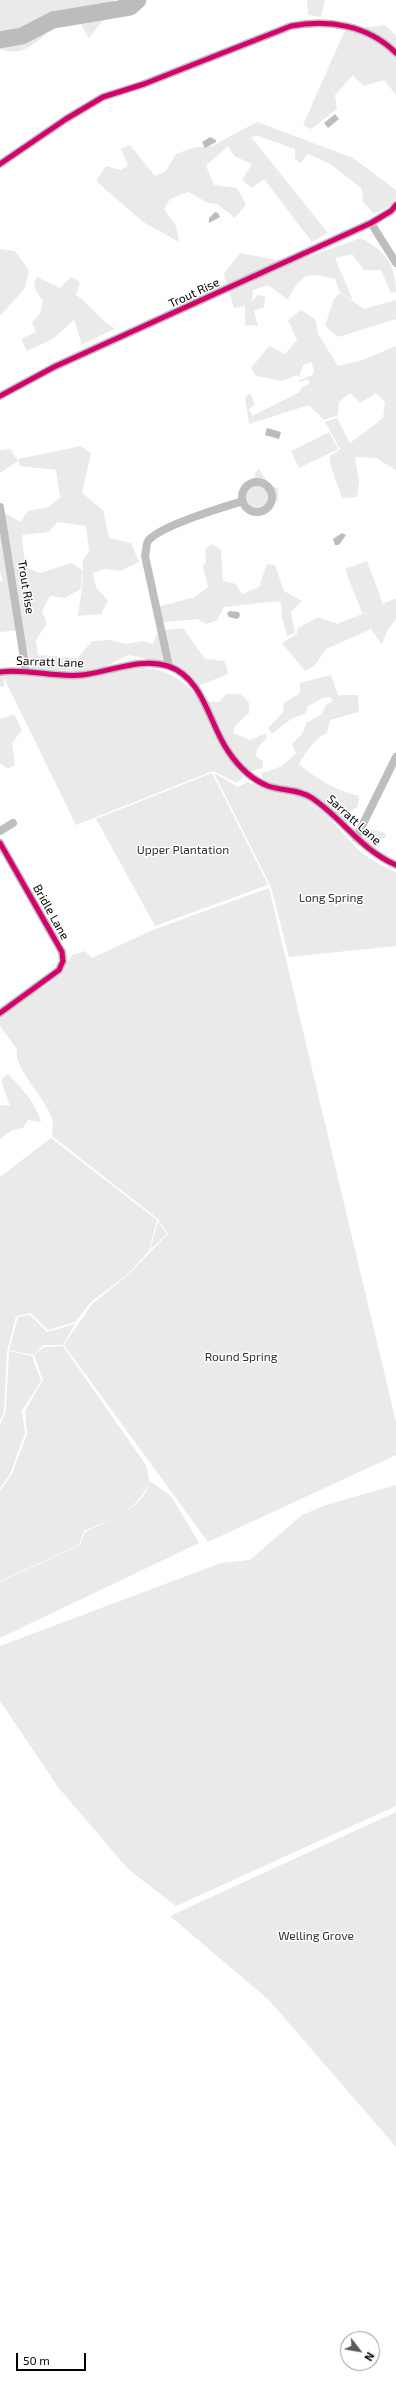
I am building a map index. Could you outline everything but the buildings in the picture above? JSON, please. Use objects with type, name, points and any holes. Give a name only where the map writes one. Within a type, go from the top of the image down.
[{"type":"street","points":[[0,164],[66,119],[103,97],[144,84],[291,26],[312,22],[360,29],[386,44],[396,53]]},
{"type":"street","name":"Trout Rise","points":[[0,396],[54,367],[371,223],[391,211],[396,206]]},
{"type":"street","points":[[371,223],[396,264]]},
{"type":"street","points":[[169,666],[145,556],[148,541],[157,533],[243,500]]},
{"type":"street","name":"Trout Rise","points":[[0,507],[26,671]]},
{"type":"street","name":"Sarratt Lane","points":[[0,672],[26,671],[81,676],[120,666],[155,664],[169,666],[186,677],[203,699],[226,749],[243,772],[268,786],[310,797],[333,814],[378,858],[396,865]]},
{"type":"street","points":[[356,838],[396,757]]},
{"type":"street","points":[[0,831],[13,823]]},
{"type":"street","name":"Bridle Lane","points":[[0,843],[62,952],[63,961],[59,970],[0,1013]]},
{"type":"green space","points":[[0,0],[114,0],[108,14],[89,38],[79,21],[61,26],[57,13],[45,15],[47,33],[31,46],[20,51],[13,52],[0,49]]},
{"type":"green space","points":[[307,0],[325,0],[321,17],[308,15]]},
{"type":"green space","points":[[385,25],[396,36],[396,95],[384,80],[363,86],[353,75],[335,95],[337,109],[311,129],[303,125],[345,30]]},
{"type":"green space","points":[[257,122],[353,158],[396,190],[396,199],[388,207],[374,214],[363,202],[362,189],[332,165],[308,154],[300,163],[295,159],[295,149],[258,136],[251,137],[328,233],[312,242],[264,179],[252,188],[242,180],[252,164],[234,156],[228,146],[206,166],[214,185],[237,188],[246,204],[235,218],[217,204],[208,203],[188,192],[170,199],[164,209],[176,226],[179,242],[143,222],[96,181],[106,166],[121,170],[128,165],[121,149],[130,145],[155,176],[165,172],[176,154],[195,147],[212,146]]},
{"type":"green space","points":[[361,238],[377,248],[388,259],[394,274],[396,292],[391,293],[381,270],[364,270],[352,254],[335,258],[353,301],[340,292],[335,279],[312,275],[301,280],[297,284],[288,300],[268,285],[253,290],[252,301],[258,295],[265,296],[264,307],[254,311],[258,326],[245,325],[245,306],[234,308],[224,274],[240,253],[276,260],[301,259]]},
{"type":"green space","points":[[0,249],[15,251],[29,270],[25,288],[0,316]]},
{"type":"green space","points":[[37,277],[60,288],[71,277],[80,282],[76,295],[115,329],[82,344],[74,320],[53,339],[27,351],[21,339],[36,332],[32,322],[40,314],[43,301],[36,291],[34,282]]},
{"type":"green space","points":[[340,293],[364,309],[396,300],[396,319],[338,337],[325,326],[334,299]]},
{"type":"green space","points":[[301,310],[316,320],[318,334],[338,366],[363,360],[396,346],[396,470],[376,458],[355,457],[359,482],[357,497],[342,498],[330,464],[330,456],[340,449],[325,422],[337,418],[350,443],[383,418],[385,402],[376,393],[360,403],[350,393],[339,402],[338,415],[324,420],[309,405],[249,424],[245,397],[250,393],[255,404],[249,409],[252,416],[300,392],[301,388],[310,383],[307,379],[299,383],[300,380],[313,375],[314,370],[311,362],[303,365],[299,377],[297,375],[282,381],[256,376],[251,368],[269,346],[285,354],[297,340],[288,320]]},
{"type":"green space","points":[[329,432],[338,449],[299,468],[291,451]]},
{"type":"green space","points":[[81,446],[91,453],[82,493],[103,510],[109,538],[131,543],[139,562],[121,571],[104,569],[93,573],[96,587],[108,601],[101,614],[78,616],[82,588],[83,560],[89,551],[86,526],[57,522],[49,532],[22,535],[25,567],[40,573],[71,563],[82,570],[81,589],[65,598],[50,596],[42,611],[47,623],[36,640],[38,655],[78,658],[92,641],[110,640],[126,644],[143,641],[153,644],[158,631],[183,628],[205,659],[225,661],[228,674],[196,687],[162,662],[128,655],[104,667],[81,671],[32,669],[22,630],[0,632],[0,581],[3,581],[0,573],[0,513],[7,514],[20,522],[28,511],[49,507],[60,497],[56,470],[20,466],[18,459]]},
{"type":"green space","points":[[10,449],[18,461],[0,473],[0,450]]},
{"type":"green space","points":[[259,469],[270,486],[278,488],[278,500],[258,510],[252,508],[244,496],[248,489],[255,485],[255,473]]},
{"type":"green space","points":[[212,544],[221,550],[223,581],[236,584],[242,594],[259,587],[267,564],[275,565],[284,591],[302,601],[291,612],[295,633],[287,636],[282,617],[281,602],[267,602],[224,607],[217,620],[207,624],[197,619],[157,623],[154,608],[195,597],[208,587],[203,567],[206,561],[205,549]]},
{"type":"green space","points":[[367,561],[383,604],[396,598],[396,619],[387,631],[382,645],[371,629],[326,649],[315,665],[305,671],[282,643],[297,634],[298,628],[318,617],[337,624],[367,612],[362,613],[345,569]]},
{"type":"green space","points":[[0,667],[4,669],[4,675],[72,678],[98,676],[114,671],[128,669],[152,669],[163,671],[173,676],[192,690],[201,701],[219,702],[226,694],[241,694],[249,703],[249,713],[235,726],[233,733],[250,740],[265,734],[267,737],[257,749],[256,756],[263,761],[263,768],[252,771],[240,770],[204,709],[223,751],[243,777],[237,783],[213,771],[76,825],[4,678],[4,687],[0,686]]},
{"type":"green space","points":[[331,675],[338,695],[358,695],[359,712],[330,720],[327,733],[314,742],[299,764],[327,784],[342,791],[359,796],[358,806],[346,815],[348,827],[355,833],[365,828],[385,833],[386,837],[373,843],[358,846],[348,834],[328,816],[317,809],[295,797],[267,789],[261,774],[282,766],[296,753],[292,744],[302,734],[307,722],[321,715],[326,705],[333,701],[330,697],[323,698],[308,706],[306,713],[291,719],[272,734],[268,728],[283,712],[284,703],[300,693],[300,683]]},
{"type":"green space","points":[[14,714],[22,730],[12,743],[15,765],[8,769],[0,763],[0,719]]},
{"type":"green space","name":"Upper Plantation","points":[[212,773],[268,885],[155,926],[96,819]]},
{"type":"green space","name":"Long Spring","points":[[214,773],[238,787],[248,782],[296,798],[314,806],[330,819],[357,848],[378,863],[396,872],[396,946],[289,957],[271,887]]},
{"type":"green space","name":"Round Spring","points":[[269,888],[396,1422],[396,1455],[208,1542],[64,1345],[92,1304],[128,1275],[168,1234],[158,1219],[52,1136],[53,1123],[50,1114],[20,1066],[17,1057],[17,1049],[0,1026],[0,1015],[11,1007],[17,1006],[28,989],[43,988],[53,980],[52,973],[60,963],[68,962],[72,955],[85,951],[92,958],[155,929]]},
{"type":"green space","points":[[8,1074],[32,1102],[41,1122],[28,1120],[23,1128],[12,1130],[0,1139],[0,1105],[10,1106],[1,1080]]},
{"type":"green space","points":[[51,1138],[157,1220],[149,1251],[128,1274],[91,1302],[75,1322],[48,1330],[31,1313],[16,1316],[7,1352],[4,1411],[0,1421],[0,1177]]},
{"type":"green space","points":[[158,1221],[167,1234],[150,1250]]},
{"type":"green space","points":[[30,1315],[47,1332],[75,1324],[63,1345],[43,1345],[33,1355],[9,1350],[18,1317]]},
{"type":"green space","points":[[63,1346],[146,1465],[149,1481],[146,1491],[141,1499],[124,1513],[84,1531],[79,1545],[0,1581],[0,1491],[12,1474],[27,1434],[25,1411],[43,1380],[34,1355],[44,1347]]},
{"type":"green space","points":[[9,1351],[32,1356],[41,1381],[22,1411],[25,1433],[10,1474],[0,1488],[0,1426],[6,1410]]},
{"type":"green space","points":[[150,1481],[171,1496],[199,1543],[0,1638],[0,1582],[80,1545],[85,1532],[115,1518],[131,1507],[144,1492]]},
{"type":"green space","points":[[396,1485],[396,1806],[176,1906],[128,1869],[58,1787],[0,1701],[0,1646],[221,1563],[250,1560],[302,1515],[326,1505]]},
{"type":"green space","name":"Welling Grove","points":[[396,1812],[396,2147],[269,2000],[170,1916]]},
{"type":"shaded area","points":[[335,114],[339,119],[328,128],[324,123]]},
{"type":"shaded area","points":[[210,137],[216,140],[216,142],[205,148],[202,142]]},
{"type":"shaded area","points":[[215,212],[218,213],[220,217],[209,223],[209,218]]},
{"type":"shaded area","points":[[267,428],[281,432],[279,439],[265,435]]},
{"type":"shaded area","points":[[342,533],[346,535],[339,545],[335,545],[333,539]]},
{"type":"shaded area","points":[[229,611],[239,612],[240,616],[237,619],[229,617],[227,614]]},
{"type":"waterway","points":[[0,40],[22,36],[53,20],[130,7],[138,0]]},
{"type":"cycle path","points":[[0,164],[66,119],[103,97],[144,84],[291,26],[319,23],[347,26],[373,36],[396,53]]},
{"type":"cycle path","points":[[0,396],[54,367],[371,223],[391,211],[396,205]]},
{"type":"cycle path","points":[[0,672],[20,671],[72,676],[136,664],[147,663],[168,666],[180,672],[198,691],[221,740],[232,757],[245,772],[256,780],[273,788],[302,793],[312,798],[323,806],[372,851],[396,865]]},
{"type":"cycle path","points":[[0,843],[62,952],[63,961],[59,970],[0,1013]]}]
